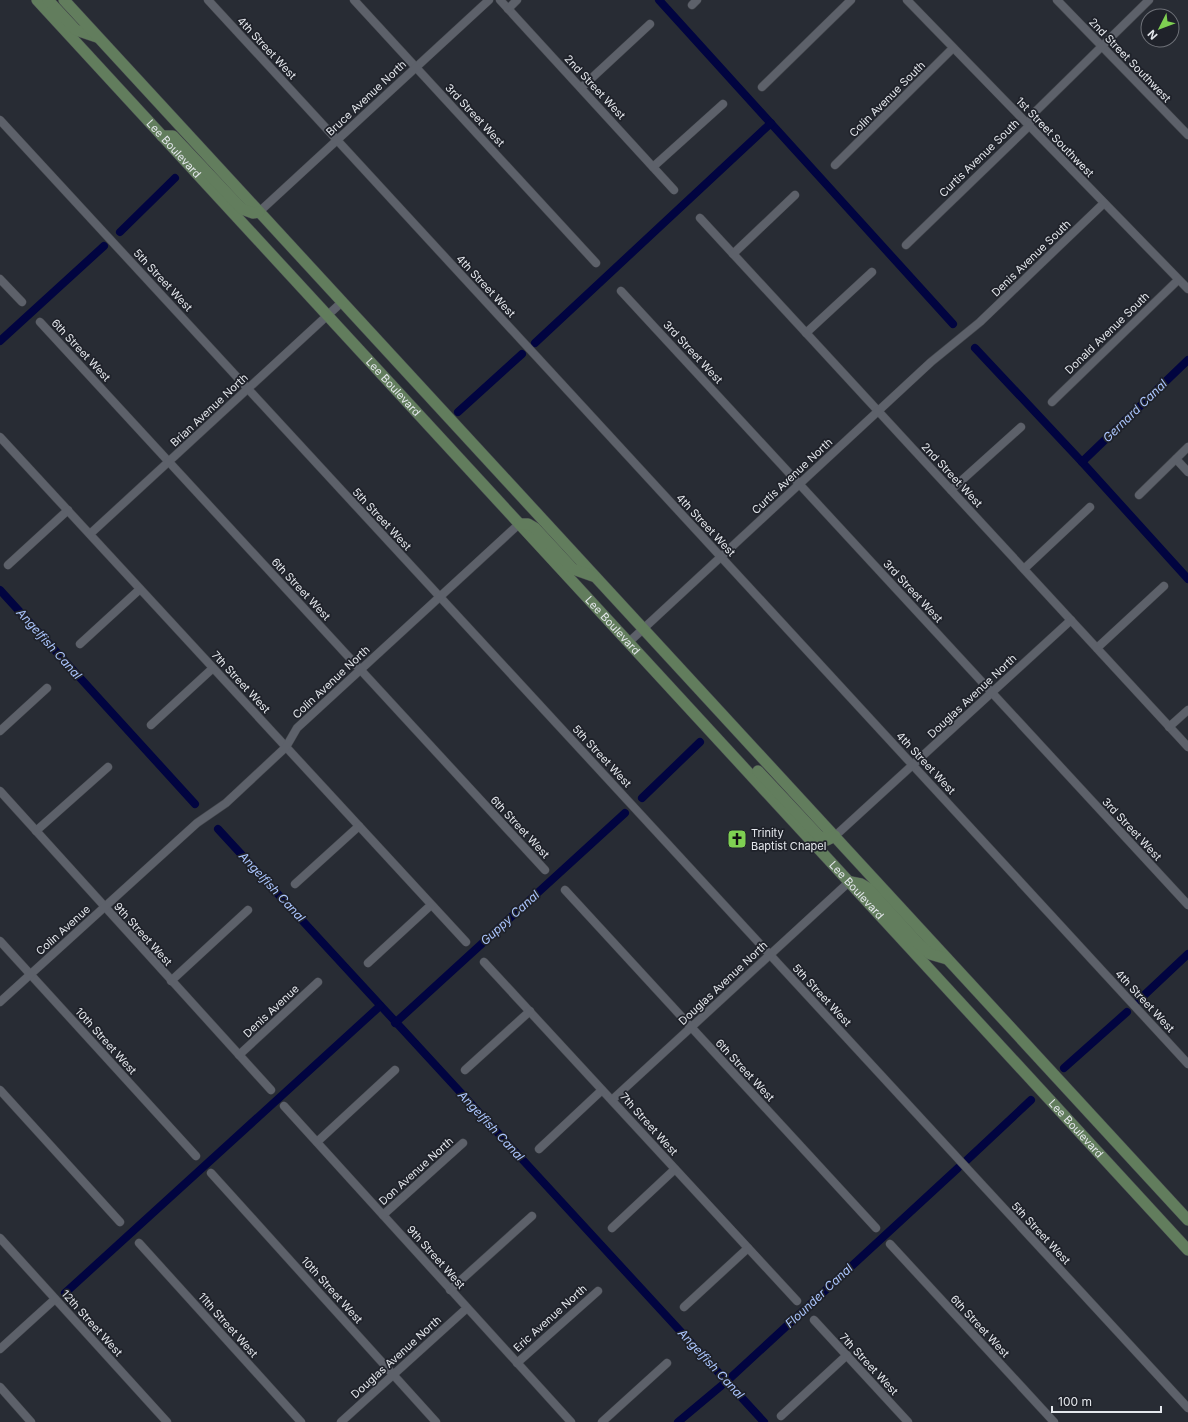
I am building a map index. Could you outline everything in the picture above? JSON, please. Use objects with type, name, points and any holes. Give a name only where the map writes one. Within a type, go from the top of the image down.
[{"type":"main road","name":"Lee Boulevard","points":[[37,0],[1188,1250]]},
{"type":"main road","points":[[48,0],[76,30],[99,38]]},
{"type":"main road","name":"Lee Boulevard","points":[[67,1],[99,38],[259,212],[1188,1220]]},
{"type":"main road","points":[[162,136],[173,136],[242,209],[253,213],[259,212]]},
{"type":"main road","points":[[519,524],[528,524],[535,528],[573,569],[595,577]]},
{"type":"main road","points":[[738,761],[752,766],[819,836],[827,840],[834,836]]},
{"type":"main road","points":[[849,882],[861,884],[868,888],[918,943],[930,954],[948,959]]},
{"type":"street","name":"4th Street West","points":[[208,0],[1188,1064]]},
{"type":"street","name":"3rd Street West","points":[[354,0],[596,263]]},
{"type":"street","name":"Bruce Avenue North","points":[[259,212],[489,0]]},
{"type":"street","name":"2nd Street West","points":[[500,0],[674,190]]},
{"type":"street","points":[[508,9],[517,0]]},
{"type":"street","points":[[762,87],[851,0]]},
{"type":"street","name":"1st Street Southwest","points":[[907,0],[1188,289]]},
{"type":"street","name":"2nd Street Southwest","points":[[1057,0],[1188,135]]},
{"type":"street","name":"Curtis Avenue South","points":[[906,246],[1029,126],[1032,115],[1149,0]]},
{"type":"street","points":[[581,88],[650,24]]},
{"type":"street","name":"Colin Avenue South","points":[[835,165],[953,48]]},
{"type":"street","points":[[653,167],[723,104]]},
{"type":"street","name":"5th Street West","points":[[0,120],[1188,1408]]},
{"type":"street","points":[[733,254],[795,195]]},
{"type":"street","name":"Denis Avenue South","points":[[973,328],[1104,203]]},
{"type":"street","name":"2nd Street West","points":[[700,218],[1188,747]]},
{"type":"street","points":[[806,333],[872,272]]},
{"type":"street","points":[[0,278],[22,302]]},
{"type":"street","name":"Donald Avenue South","points":[[1052,402],[1178,280]]},
{"type":"street","name":"3rd Street West","points":[[621,290],[1188,905]]},
{"type":"street","name":"Brian Avenue North","points":[[90,534],[342,302]]},
{"type":"street","name":"6th Street West","points":[[40,322],[545,870]]},
{"type":"street","name":"Curtis Avenue North","points":[[629,642],[931,362],[973,328]]},
{"type":"street","points":[[951,490],[1021,427]]},
{"type":"street","name":"7th Street West","points":[[0,437],[466,942]]},
{"type":"street","points":[[1139,496],[1188,447]]},
{"type":"street","points":[[1176,459],[1188,472]]},
{"type":"street","points":[[1024,569],[1090,507]]},
{"type":"street","points":[[8,565],[68,510]]},
{"type":"street","name":"Colin Avenue North","points":[[141,873],[197,823],[226,802],[286,747],[297,728],[519,524]]},
{"type":"street","points":[[1097,648],[1164,586]]},
{"type":"street","points":[[80,644],[140,589]]},
{"type":"street","name":"Douglas Avenue North","points":[[834,836],[1071,620]]},
{"type":"street","points":[[151,725],[213,668]]},
{"type":"street","points":[[0,730],[47,688]]},
{"type":"street","points":[[1170,727],[1188,710]]},
{"type":"street","points":[[36,831],[108,767]]},
{"type":"street","name":"9th Street West","points":[[0,791],[271,1090]]},
{"type":"street","points":[[295,884],[359,826]]},
{"type":"street","name":"Colin Avenue","points":[[0,1002],[141,873]]},
{"type":"street","name":"Douglas Avenue North","points":[[612,1100],[849,882]]},
{"type":"street","name":"6th Street West","points":[[565,890],[876,1228]]},
{"type":"street","points":[[368,963],[432,904]]},
{"type":"street","points":[[171,981],[248,910]]},
{"type":"street","name":"10th Street West","points":[[0,941],[196,1156]]},
{"type":"street","name":"7th Street West","points":[[484,962],[796,1301]]},
{"type":"street","name":"Denis Avenue","points":[[239,1055],[318,982]]},
{"type":"street","points":[[465,1070],[530,1011]]},
{"type":"street","points":[[317,1142],[395,1070]]},
{"type":"street","points":[[0,1090],[120,1222]]},
{"type":"street","points":[[539,1149],[602,1090]]},
{"type":"street","name":"9th Street West","points":[[284,1106],[571,1422]]},
{"type":"street","name":"Don Avenue North","points":[[383,1215],[463,1143]]},
{"type":"street","points":[[612,1228],[675,1169]]},
{"type":"street","name":"10th Street West","points":[[211,1173],[436,1422]]},
{"type":"street","points":[[450,1290],[532,1216]]},
{"type":"street","name":"12th Street West","points":[[0,1238],[167,1422]]},
{"type":"street","name":"11th Street West","points":[[139,1243],[301,1422]]},
{"type":"street","name":"6th Street West","points":[[890,1244],[1054,1422]]},
{"type":"street","points":[[684,1307],[748,1248]]},
{"type":"street","name":"Eric Avenue North","points":[[517,1363],[598,1290]]},
{"type":"street","points":[[0,1349],[55,1299]]},
{"type":"street","name":"Douglas Avenue North","points":[[341,1422],[467,1308]]},
{"type":"street","name":"7th Street West","points":[[814,1320],[908,1422]]},
{"type":"street","points":[[781,1416],[847,1355]]},
{"type":"street","points":[[602,1422],[667,1363]]},
{"type":"street","points":[[0,1387],[31,1422]]},
{"type":"waterway","points":[[659,0],[953,324]]},
{"type":"waterway","points":[[535,343],[771,123]]},
{"type":"waterway","points":[[120,232],[175,178]]},
{"type":"waterway","points":[[0,341],[104,246]]},
{"type":"waterway","name":"Gernard Canal","points":[[975,348],[1082,462],[1188,579]]},
{"type":"waterway","points":[[458,412],[522,354]]},
{"type":"waterway","name":"Gernard Canal","points":[[1082,462],[1188,360]]},
{"type":"waterway","name":"Angelfish Canal","points":[[0,590],[195,804]]},
{"type":"waterway","name":"Guppy Canal","points":[[642,798],[700,742]]},
{"type":"waterway","name":"Guppy Canal","points":[[395,1023],[625,813]]},
{"type":"waterway","name":"Angelfish Canal","points":[[218,829],[764,1422]]},
{"type":"waterway","name":"Flounder Canal","points":[[1139,1000],[1188,954]]},
{"type":"waterway","points":[[65,1293],[380,1006]]},
{"type":"waterway","name":"Flounder Canal","points":[[1064,1068],[1127,1012]]},
{"type":"waterway","name":"Flounder Canal","points":[[967,1160],[1031,1100]]},
{"type":"waterway","name":"Flounder Canal","points":[[678,1422],[727,1381],[958,1168]]},
{"type":"place","name":"Trinity Baptist Chapel","points":[[737,839]]}]
